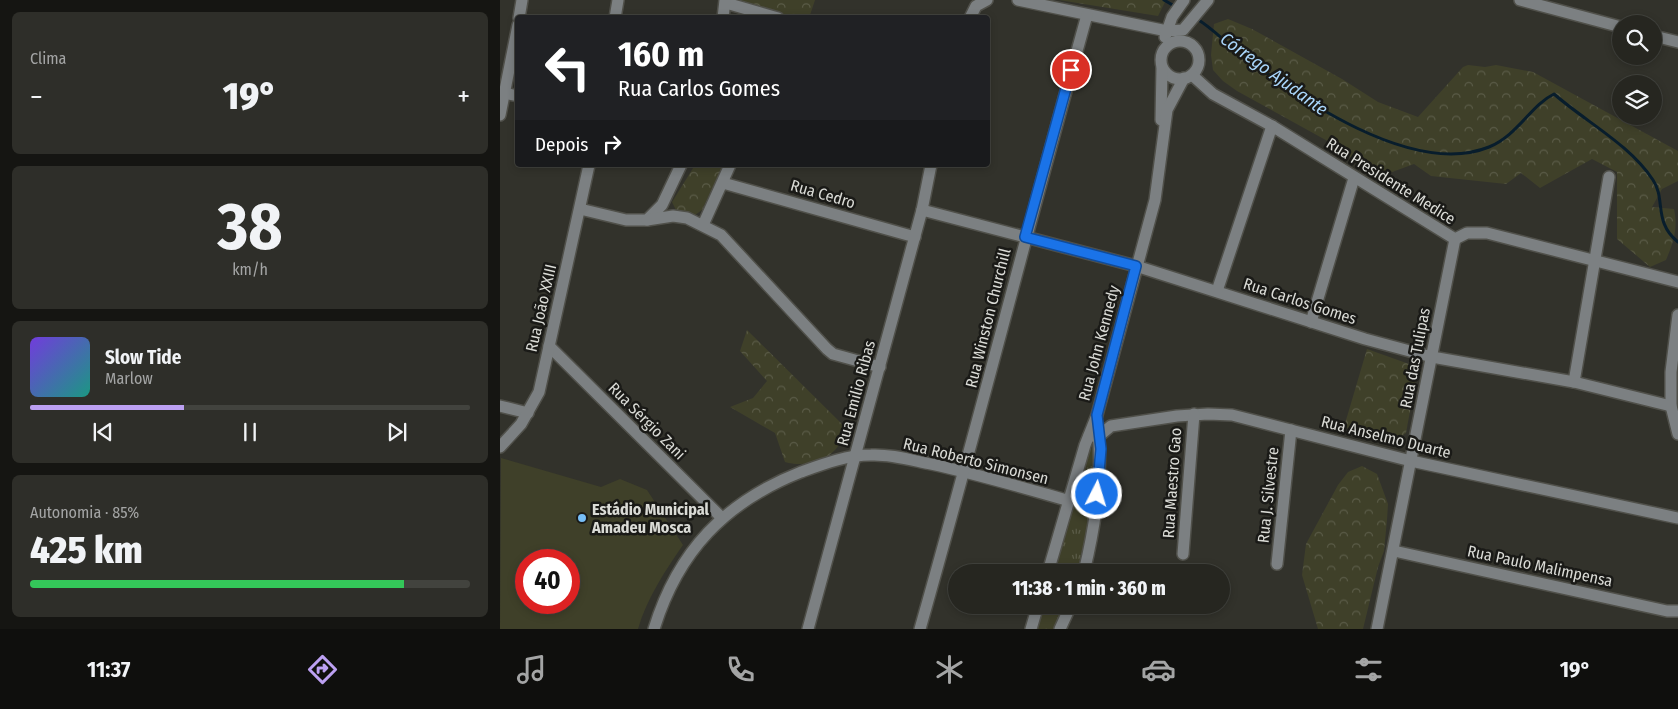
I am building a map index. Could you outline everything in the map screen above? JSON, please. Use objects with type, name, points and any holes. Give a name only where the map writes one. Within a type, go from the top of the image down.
[{"type":"street","points":[[520,15],[522,0]]},
{"type":"street","points":[[616,15],[618,0]]},
{"type":"street","points":[[1018,0],[1167,31]]},
{"type":"street","points":[[1207,0],[1179,22],[1167,31],[1161,57],[1162,67],[1169,75],[1188,77],[1197,69],[1198,58],[1179,22],[1184,2],[1194,3],[1207,0]]},
{"type":"street","points":[[1520,0],[1612,25]]},
{"type":"street","points":[[972,15],[976,6],[985,1]]},
{"type":"street","points":[[724,15],[726,2],[768,15]]},
{"type":"street","name":"Rua Winston Churchill","points":[[920,629],[965,472],[1025,237],[1087,15]]},
{"type":"street","points":[[500,115],[502,92],[515,38]]},
{"type":"street","points":[[1662,38],[1678,42]]},
{"type":"street","points":[[1164,48],[1169,44],[1180,42],[1190,45]]},
{"type":"street","name":"Rua John Kennedy","points":[[1162,67],[1160,110],[1163,133]]},
{"type":"street","name":"Rua Presidente Medice","points":[[1188,77],[1214,94],[1272,126],[1454,239],[1467,233],[1487,233],[1596,259],[1678,282]]},
{"type":"street","name":"Rua John Kennedy","points":[[1050,564],[1070,501],[1094,436],[1097,415],[1155,200],[1167,110],[1188,77]]},
{"type":"street","points":[[502,92],[515,95]]},
{"type":"street","points":[[1217,291],[1272,126]]},
{"type":"street","name":"Rua João XXIII","points":[[500,447],[528,413],[539,392],[589,167]]},
{"type":"street","points":[[647,220],[662,206],[681,167]]},
{"type":"street","points":[[703,225],[729,167]]},
{"type":"street","name":"Rua Emilio Ribas","points":[[808,629],[915,237],[932,167]]},
{"type":"street","points":[[1574,382],[1610,177]]},
{"type":"street","points":[[1311,322],[1354,178]]},
{"type":"street","name":"Rua Cedro","points":[[723,183],[915,237]]},
{"type":"street","points":[[580,209],[626,220],[647,220],[673,216],[703,225],[730,244],[833,354],[880,366]]},
{"type":"street","name":"Rua Carlos Gomes","points":[[922,210],[1136,266],[1311,322],[1432,358],[1574,382],[1671,406]]},
{"type":"street","name":"Rua das Tulipas","points":[[1377,629],[1412,461],[1454,239]]},
{"type":"street","points":[[1678,314],[1671,406],[1678,434]]},
{"type":"street","name":"Rua Sérgio Zani","points":[[549,346],[722,518]]},
{"type":"street","points":[[500,406],[528,413]]},
{"type":"street","name":"Rua Anselmo Duarte","points":[[1094,436],[1111,426],[1194,414],[1232,416],[1412,461],[1678,518]]},
{"type":"street","name":"Rua Maestro Gao","points":[[1183,554],[1194,414]]},
{"type":"street","name":"Rua J. Silvestre","points":[[1276,564],[1291,430]]},
{"type":"street","name":"Rua John Kennedy","points":[[1086,564],[1096,509],[1101,449],[1094,436]]},
{"type":"street","name":"Rua Roberto Simonsen","points":[[654,629],[666,593],[677,571],[695,547],[722,518],[766,487],[815,467],[855,456],[872,454],[911,460],[965,472],[1070,501]]},
{"type":"street","name":"Rua Paulo Malimpensa","points":[[1394,551],[1667,611],[1678,611]]},
{"type":"street","points":[[1030,629],[1035,614]]},
{"type":"street","points":[[1060,629],[1067,614]]},
{"type":"green space","points":[[726,0],[815,0],[810,15],[772,15]]},
{"type":"green space","points":[[1059,0],[1166,0],[1158,16]]},
{"type":"green space","points":[[1228,19],[1252,29],[1342,79],[1378,102],[1418,117],[1463,67],[1468,65],[1485,67],[1496,65],[1533,72],[1612,115],[1612,125],[1630,125],[1678,151],[1678,181],[1662,189],[1652,207],[1674,209],[1676,222],[1674,235],[1666,260],[1650,267],[1617,239],[1617,172],[1592,159],[1540,188],[1521,173],[1506,184],[1431,176],[1414,164],[1373,179],[1342,149],[1237,91],[1223,81],[1213,70],[1211,55],[1214,24]]},
{"type":"green space","points":[[694,167],[722,167],[702,210],[695,215],[676,210],[672,202]]},
{"type":"green space","points":[[747,330],[844,426],[838,447],[825,458],[806,464],[785,462],[775,433],[730,407],[753,398],[767,381],[740,351]]},
{"type":"green space","points":[[1367,349],[1409,364],[1417,373],[1406,433],[1396,440],[1385,441],[1344,427]]},
{"type":"green space","points":[[1094,448],[1096,452],[1085,547],[1081,564],[1054,564],[1089,449]]},
{"type":"green space","name":"Estádio Municipal Amadeu Mosca","points":[[501,458],[601,487],[620,479],[647,490],[683,545],[651,596],[638,629],[500,629]]},
{"type":"green space","points":[[1362,466],[1377,474],[1388,504],[1384,551],[1378,567],[1363,629],[1318,629],[1302,575],[1306,544],[1338,485],[1348,472]]},
{"type":"green space","points":[[1039,614],[1063,614],[1056,629],[1034,629]]},
{"type":"waterway","name":"Córrego Ajudante","points":[[1164,0],[1176,7]]},
{"type":"waterway","name":"Córrego Ajudante","points":[[1197,19],[1238,52],[1291,90],[1323,110],[1357,128],[1391,142],[1426,152],[1459,154],[1489,147],[1508,135],[1538,105],[1554,94],[1620,144],[1643,167],[1657,187],[1665,227],[1678,242]]},
{"type":"place","name":"Estádio Municipal Amadeu Mosca","points":[[582,518]]},
{"type":"route","points":[[1071,70],[1025,237],[1136,266],[1097,415],[1101,449],[1097,494]]}]
